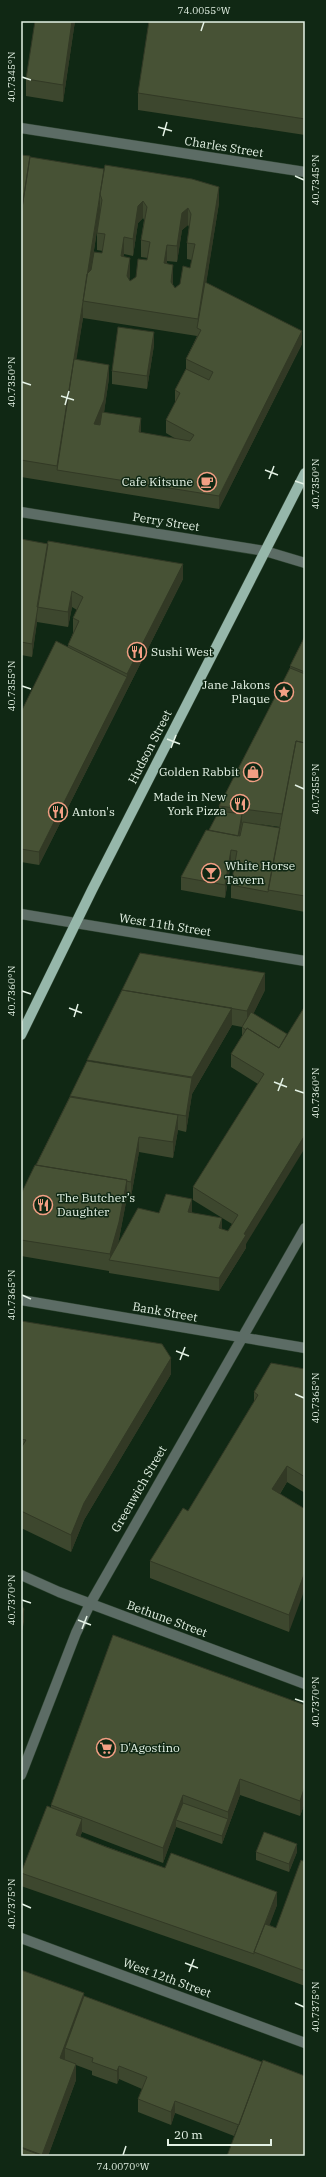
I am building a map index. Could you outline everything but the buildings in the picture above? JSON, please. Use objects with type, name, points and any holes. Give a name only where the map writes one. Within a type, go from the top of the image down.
[{"type":"main road","name":"Hudson Street","points":[[21,1034],[92,890],[305,473]]},
{"type":"street","name":"Charles Street","points":[[21,128],[305,172]]},
{"type":"street","name":"Perry Street","points":[[21,512],[265,551],[305,563]]},
{"type":"street","name":"West 11th Street","points":[[21,914],[305,961]]},
{"type":"street","name":"Greenwich Street","points":[[21,1775],[76,1633],[90,1604],[305,1228]]},
{"type":"street","name":"Bank Street","points":[[21,1300],[305,1348]]},
{"type":"street","name":"Bethune Street","points":[[21,1575],[90,1604],[305,1684]]},
{"type":"street","name":"West 12th Street","points":[[21,1938],[305,2043]]},
{"type":"place","name":"Cafe Kitsune","points":[[207,482]]},
{"type":"place","name":"Sushi West","points":[[137,652]]},
{"type":"place","name":"Jane Jakons Plaque","points":[[284,692]]},
{"type":"place","name":"Golden Rabbit","points":[[253,772]]},
{"type":"place","name":"Made in New York Pizza","points":[[240,804]]},
{"type":"place","name":"Anton's","points":[[58,812]]},
{"type":"place","name":"White Horse Tavern","points":[[211,873]]},
{"type":"place","name":"The Butcher’s Daughter","points":[[43,1205]]},
{"type":"place","name":"D'Agostino","points":[[106,1748]]}]
